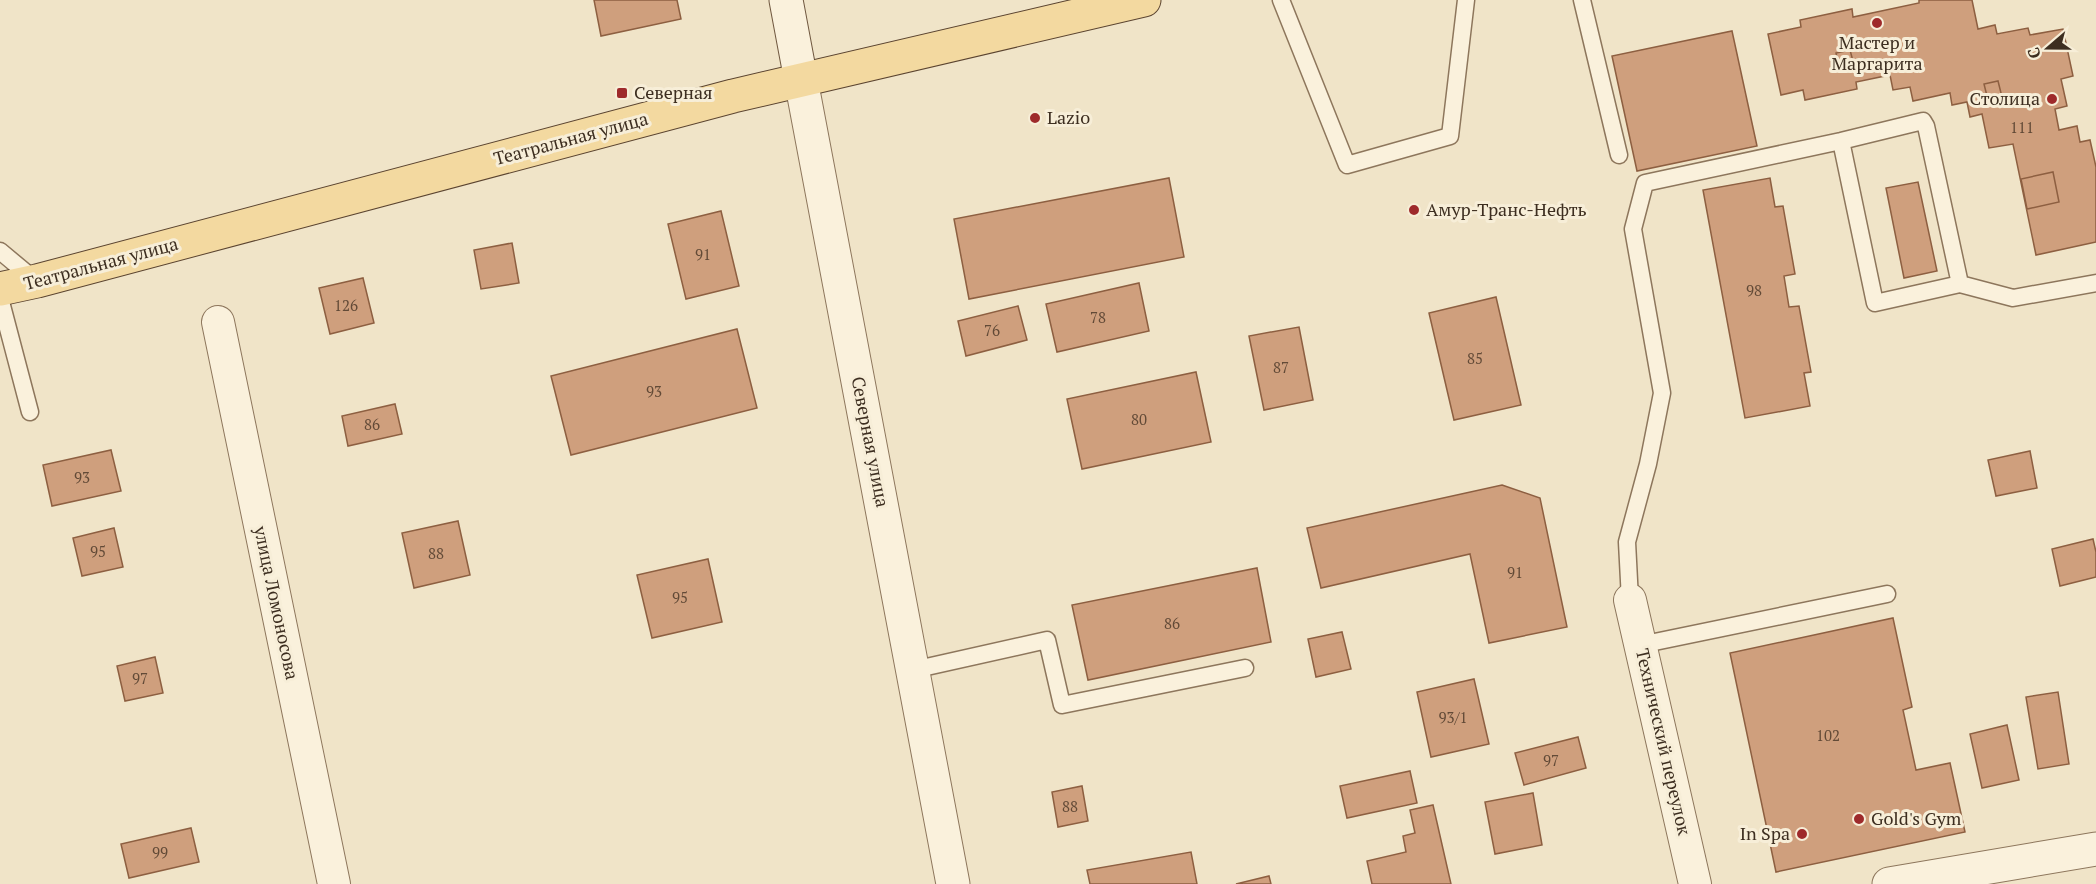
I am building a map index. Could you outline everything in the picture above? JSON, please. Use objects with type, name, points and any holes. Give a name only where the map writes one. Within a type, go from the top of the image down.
[{"type":"main road","name":"Театральная улица","points":[[0,289],[801,80],[1144,0]]},
{"type":"street","name":"Северная улица","points":[[786,0],[953,884]]},
{"type":"street","name":"улица Ломоносова","points":[[218,322],[334,884]]},
{"type":"street","name":"Технический переулок","points":[[1630,600],[1695,884]]},
{"type":"street","points":[[1889,884],[2096,849]]},
{"type":"lane","points":[[1281,0],[1347,165],[1450,136],[1466,0]]},
{"type":"lane","points":[[1582,0],[1619,155]]},
{"type":"lane","points":[[1630,600],[1627,542],[1648,464],[1662,393],[1634,229],[1645,183],[1923,121],[1926,126],[1960,284]]},
{"type":"lane","points":[[1841,141],[1875,303],[1960,284],[2013,298],[2096,283]]},
{"type":"lane","points":[[0,251],[37,281]]},
{"type":"lane","points":[[0,298],[30,412]]},
{"type":"lane","points":[[1640,645],[1887,594]]},
{"type":"lane","points":[[913,670],[1047,640],[1062,705],[1245,668]]},
{"type":"building","points":[[594,0],[677,0],[681,19],[601,36]]},
{"type":"building","points":[[1919,0],[1972,0],[1978,29],[1995,25],[1997,34],[2028,28],[2030,35],[2063,29],[2073,76],[2061,79],[2067,106],[2055,109],[2059,130],[2077,126],[2080,142],[2090,140],[2096,167],[2096,242],[2036,255],[2013,144],[1989,148],[1982,114],[1970,117],[1967,102],[1952,105],[1950,93],[1913,101],[1910,87],[1893,90],[1890,75],[1856,82],[1857,89],[1805,100],[1803,90],[1781,95],[1768,34],[1801,27],[1800,20],[1852,9],[1853,17],[1919,3]]},
{"type":"building","points":[[1732,31],[1757,146],[1637,171],[1612,56]]},
{"type":"building","points":[[1850,50],[1854,65],[1840,69],[1836,53]]},
{"type":"building","points":[[1998,81],[2002,97],[1988,100],[1984,84]]},
{"type":"building","points":[[2053,172],[2059,202],[2027,209],[2021,179]]},
{"type":"building","points":[[1169,178],[1184,257],[969,299],[954,219]]},
{"type":"building","points":[[1770,178],[1775,207],[1783,206],[1795,274],[1784,276],[1789,307],[1799,306],[1811,372],[1804,373],[1810,406],[1745,418],[1703,190]]},
{"type":"building","points":[[1918,182],[1937,271],[1904,278],[1886,188]]},
{"type":"building","points":[[721,211],[739,286],[686,299],[668,224]]},
{"type":"building","points":[[512,243],[519,283],[481,289],[474,250]]},
{"type":"building","points":[[363,278],[374,323],[330,334],[319,288]]},
{"type":"building","points":[[1139,283],[1149,331],[1057,352],[1046,304]]},
{"type":"building","points":[[1496,297],[1521,405],[1454,420],[1429,313]]},
{"type":"building","points":[[1018,306],[1027,340],[966,356],[958,321]]},
{"type":"building","points":[[1299,327],[1313,400],[1264,410],[1249,336]]},
{"type":"building","points":[[737,329],[757,408],[571,455],[551,376]]},
{"type":"building","points":[[1196,372],[1211,442],[1082,469],[1067,399]]},
{"type":"building","points":[[395,404],[402,434],[348,446],[342,416]]},
{"type":"building","points":[[111,450],[121,491],[52,506],[43,465]]},
{"type":"building","points":[[2030,451],[2037,488],[1996,496],[1988,460]]},
{"type":"building","points":[[1502,485],[1540,498],[1567,627],[1489,643],[1470,554],[1321,588],[1307,528]]},
{"type":"building","points":[[458,521],[470,575],[414,588],[402,533]]},
{"type":"building","points":[[114,528],[123,567],[82,576],[73,538]]},
{"type":"building","points":[[2093,539],[2096,552],[2096,577],[2060,586],[2052,549]]},
{"type":"building","points":[[708,559],[722,622],[652,638],[637,575]]},
{"type":"building","points":[[1257,568],[1271,642],[1088,680],[1072,605]]},
{"type":"building","name":"Gold's Gym","points":[[1893,618],[1912,707],[1903,710],[1916,770],[1950,763],[1965,832],[1776,872],[1730,653]]},
{"type":"building","points":[[1342,632],[1351,669],[1316,677],[1308,639]]},
{"type":"building","points":[[155,657],[163,693],[125,701],[117,666]]},
{"type":"building","points":[[1474,679],[1489,744],[1431,757],[1417,692]]},
{"type":"building","points":[[2058,692],[2069,764],[2038,769],[2026,697]]},
{"type":"building","points":[[2007,725],[2019,780],[1982,788],[1970,734]]},
{"type":"building","points":[[1578,737],[1586,768],[1524,785],[1515,753]]},
{"type":"building","points":[[1410,771],[1417,803],[1347,818],[1340,786]]},
{"type":"building","points":[[1082,786],[1088,821],[1058,827],[1052,792]]},
{"type":"building","points":[[1533,793],[1542,845],[1495,854],[1485,802]]},
{"type":"building","points":[[1433,805],[1451,884],[1372,884],[1367,861],[1406,852],[1403,836],[1415,833],[1410,810]]},
{"type":"building","points":[[191,828],[199,862],[129,878],[121,844]]},
{"type":"building","points":[[1191,852],[1197,884],[1090,884],[1087,870]]},
{"type":"building","points":[[1269,876],[1271,884],[1236,884]]},
{"type":"place","name":"Мастер и Маргарита","points":[[1877,23]]},
{"type":"place","name":"Северная","points":[[622,93]]},
{"type":"place","name":"Столица","points":[[2052,99]]},
{"type":"place","name":"Lazio","points":[[1035,118]]},
{"type":"place","name":"Амур-Транс-Нефть","points":[[1414,210]]},
{"type":"place","name":"Gold's Gym","points":[[1859,819]]},
{"type":"place","name":"In Spa","points":[[1802,834]]}]
